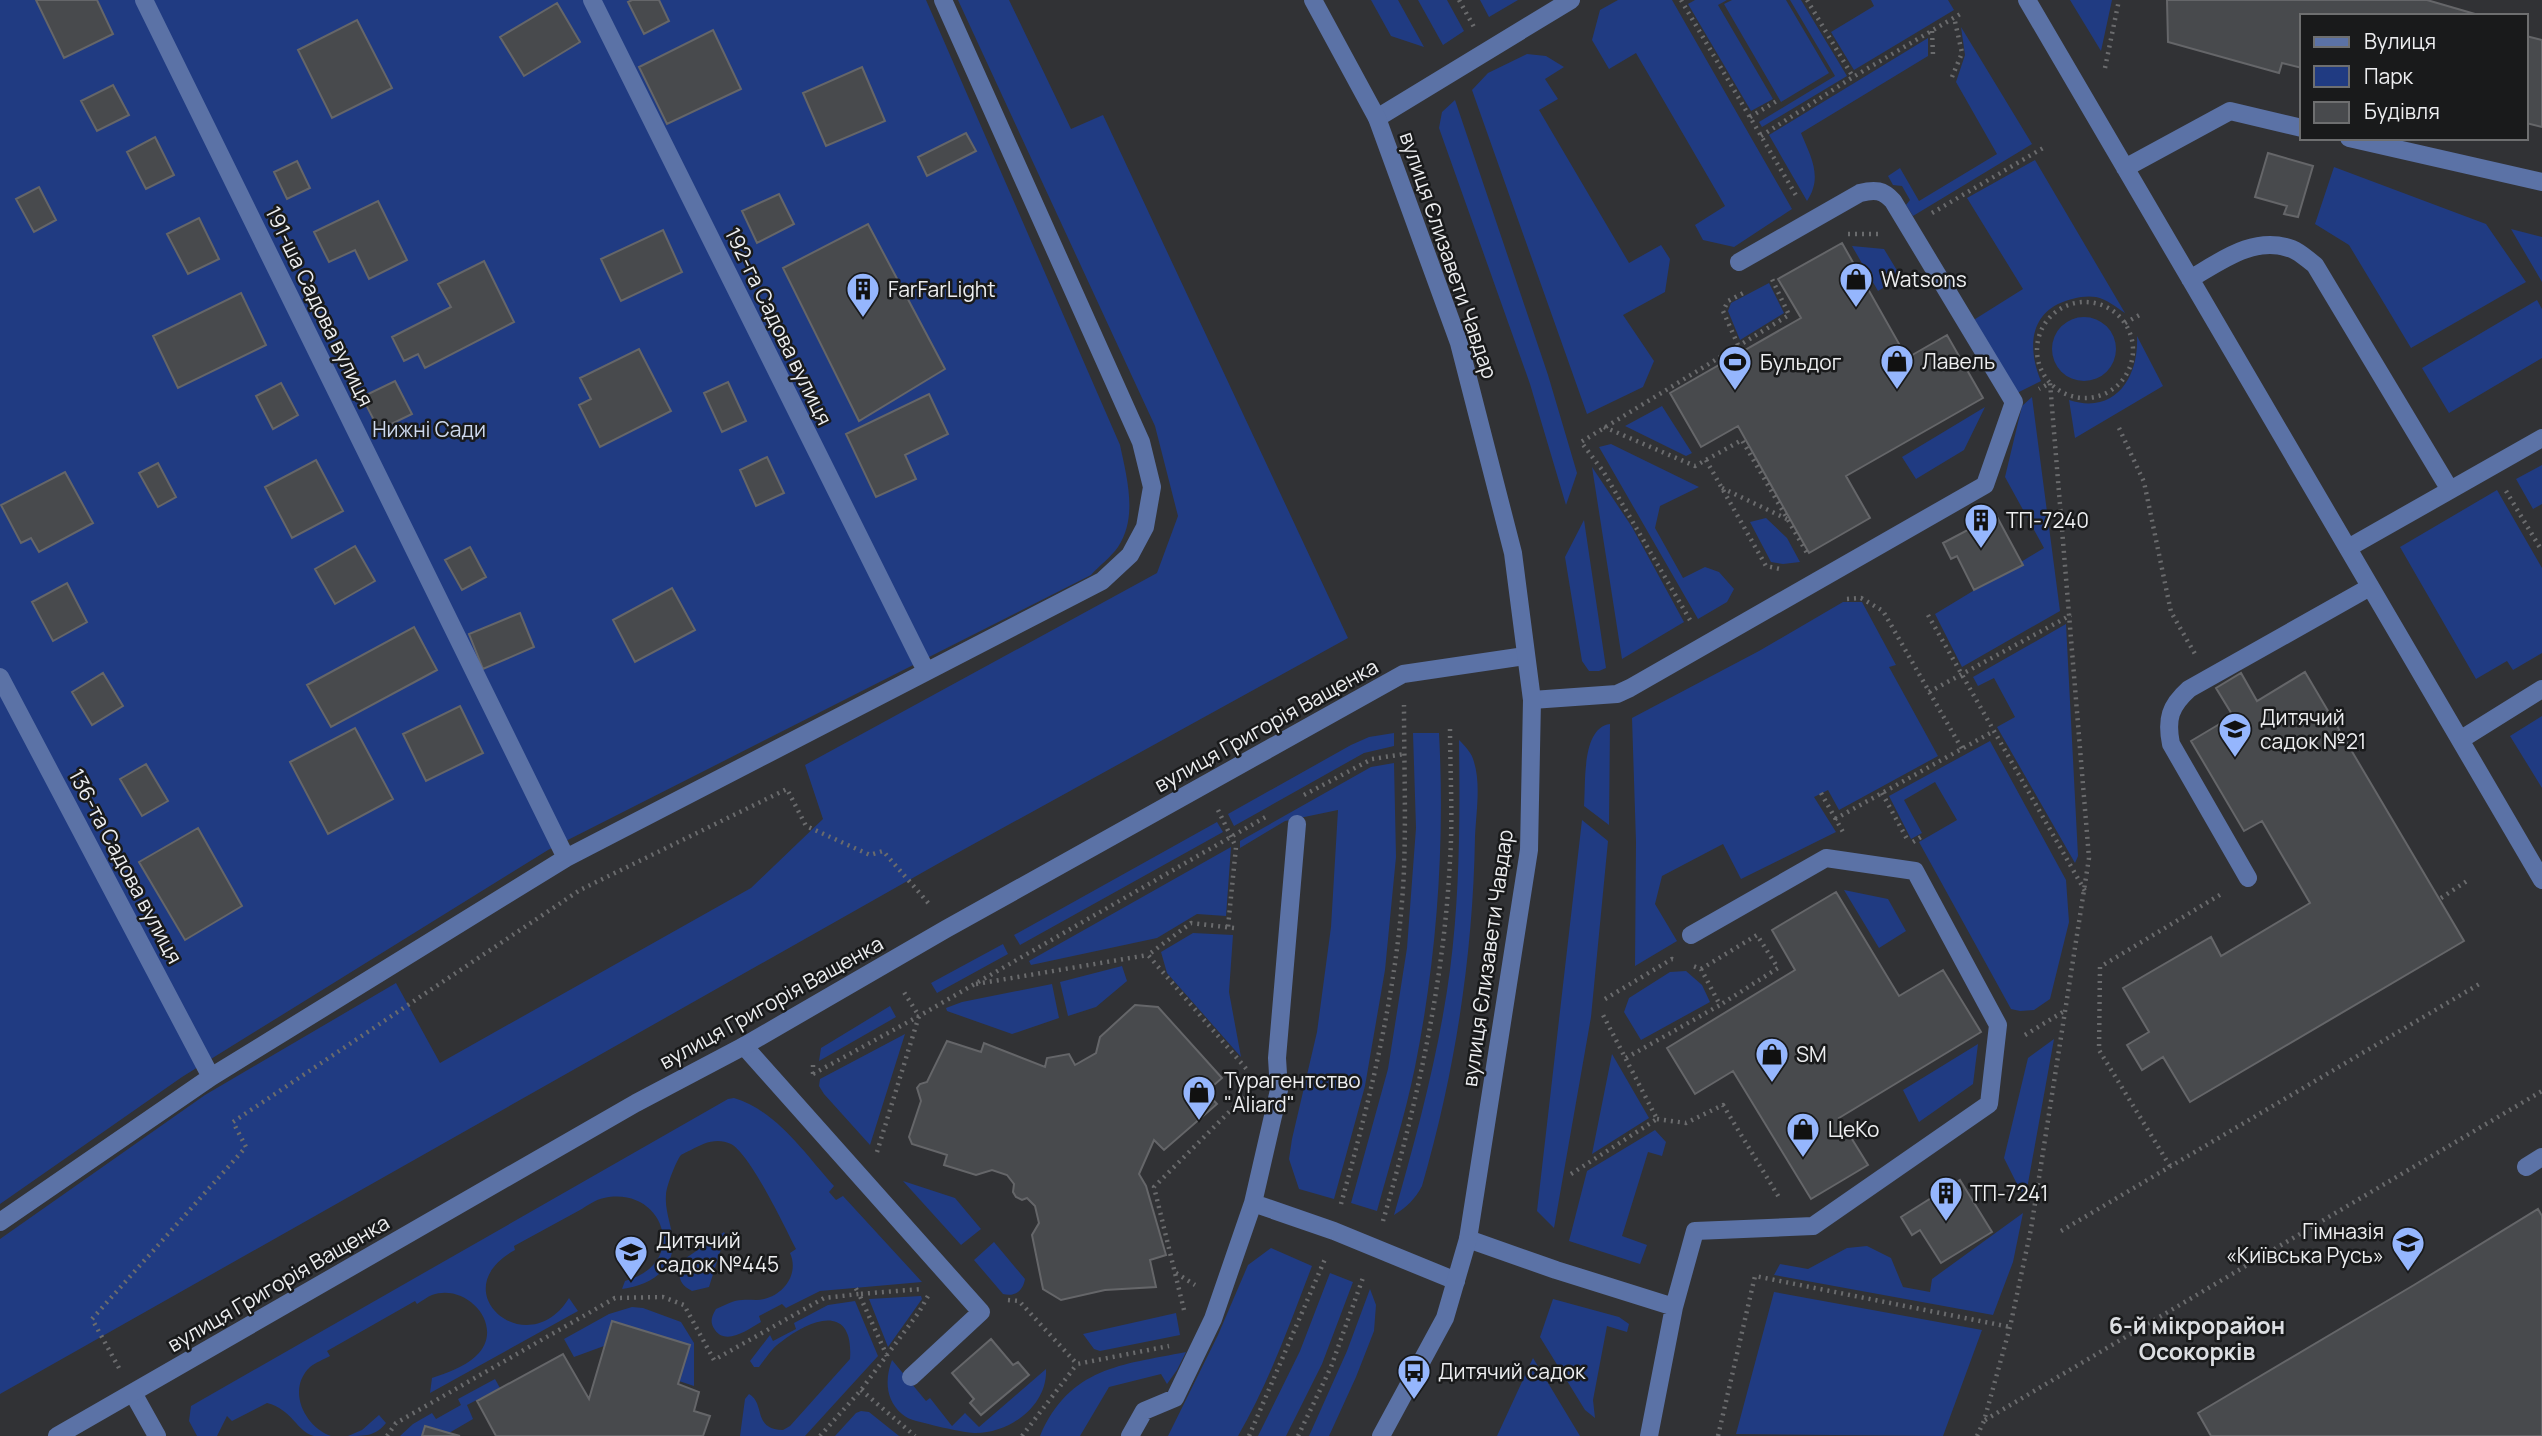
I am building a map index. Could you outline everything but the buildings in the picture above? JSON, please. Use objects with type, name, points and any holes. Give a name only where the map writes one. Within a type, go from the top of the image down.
[{"type":"street","name":"191-ша Садова вулиця","points":[[144,0],[566,858]]},
{"type":"street","name":"192-га Садова вулиця","points":[[592,0],[926,671]]},
{"type":"street","points":[[0,1222],[211,1077],[566,858],[1102,581],[1130,555],[1145,527],[1152,487],[1142,442],[943,0]]},
{"type":"street","name":"вулиця Єлизавети Чавдар","points":[[1313,0],[1377,118],[1459,343],[1513,553],[1532,700],[1529,850],[1468,1239],[1445,1318],[1381,1436]]},
{"type":"street","points":[[1377,118],[1571,0]]},
{"type":"street","points":[[2027,0],[2542,880]]},
{"type":"street","points":[[2125,168],[2230,111],[2300,128]]},
{"type":"street","points":[[2358,140],[2542,182]]},
{"type":"street","points":[[1532,700],[1617,694],[1630,688],[1985,485],[2014,402],[1909,226],[1886,194],[1874,190],[1860,192],[1739,262]]},
{"type":"street","points":[[2190,279],[2248,247],[2271,244],[2294,250],[2315,265],[2450,490]]},
{"type":"street","points":[[2348,548],[2542,438]]},
{"type":"street","points":[[2248,878],[2171,744],[2167,725],[2177,700],[2189,689],[2370,587]]},
{"type":"street","name":"вулиця Григорія Ващенка","points":[[57,1436],[636,1103],[744,1046],[946,929],[1403,674],[1525,656]]},
{"type":"street","name":"136-та Садова вулиця","points":[[0,677],[211,1077]]},
{"type":"street","points":[[2460,740],[2542,689]]},
{"type":"street","points":[[1130,1436],[1144,1410],[1175,1398],[1213,1319],[1253,1202],[1279,1090],[1277,1058],[1297,824]]},
{"type":"street","points":[[1648,1436],[1674,1307],[1695,1231],[1813,1226],[1989,1104],[1998,1025],[1915,871],[1826,858],[1691,935]]},
{"type":"street","points":[[744,1046],[981,1312],[911,1377]]},
{"type":"street","points":[[1253,1202],[1334,1231],[1456,1281]]},
{"type":"street","points":[[1468,1239],[1674,1307]]},
{"type":"street","points":[[133,1393],[157,1436]]},
{"type":"path","points":[[1460,0],[1475,30]]},
{"type":"path","points":[[1807,0],[1853,77]]},
{"type":"path","points":[[2105,68],[2119,0]]},
{"type":"path","points":[[1683,1],[1800,201]]},
{"type":"path","points":[[1761,136],[1853,77],[1962,13]]},
{"type":"path","points":[[1952,76],[1962,53],[1954,17]]},
{"type":"path","points":[[1932,30],[1933,55]]},
{"type":"path","points":[[1750,117],[1780,99]]},
{"type":"path","points":[[1844,234],[1895,235],[2043,148]]},
{"type":"path","points":[[1694,626],[1603,471],[1581,442],[1789,315],[1770,278],[1780,271]]},
{"type":"path","points":[[1738,345],[1723,311],[1728,301],[1749,289]]},
{"type":"path","points":[[2084,302],[2100,304],[2114,312],[2125,323],[2131,337],[2133,353],[2130,369],[2109,393],[2094,398],[2077,398],[2062,393],[2050,383],[2041,370],[2037,355],[2038,339],[2044,324],[2054,313],[2069,305],[2084,302]]},
{"type":"path","points":[[2125,323],[2143,313]]},
{"type":"path","points":[[2014,402],[2050,383]]},
{"type":"path","points":[[1977,1436],[1984,1421],[2010,1327],[2031,1229],[2089,858],[2050,383]]},
{"type":"path","points":[[1604,427],[1695,466],[1742,440],[1811,561]]},
{"type":"path","points":[[2119,428],[2144,482],[2171,612],[2208,678]]},
{"type":"path","points":[[1706,460],[1766,566],[1789,568]]},
{"type":"path","points":[[2501,481],[2542,551]]},
{"type":"path","points":[[1721,487],[1787,519]]},
{"type":"path","points":[[1842,599],[1861,598],[1883,611],[1962,749]]},
{"type":"path","points":[[1928,615],[2085,892]]},
{"type":"path","points":[[1929,692],[2071,615]]},
{"type":"path","points":[[1249,1436],[1322,1270],[1372,1092],[1393,972],[1404,872],[1403,674]]},
{"type":"path","points":[[1298,1436],[1331,1367],[1376,1249],[1417,1097],[1438,987],[1450,860],[1450,727]]},
{"type":"path","points":[[1835,819],[1994,732]]},
{"type":"path","points":[[1301,797],[1372,759],[1404,754]]},
{"type":"path","points":[[120,1370],[92,1319],[246,1147],[233,1122],[580,890],[787,789],[806,826],[870,855],[883,851],[933,909],[946,929]]},
{"type":"path","points":[[973,985],[1148,955],[1191,923],[1231,927],[1236,847],[1218,809]]},
{"type":"path","points":[[813,1074],[1278,810]]},
{"type":"path","points":[[2170,1166],[2099,1050],[2100,967],[2248,878]]},
{"type":"path","points":[[2441,898],[2470,879]]},
{"type":"path","points":[[1701,969],[1768,928]]},
{"type":"path","points":[[1626,1058],[1720,1005],[1777,968],[1757,935]]},
{"type":"path","points":[[1148,955],[1250,1073]]},
{"type":"path","points":[[1605,999],[1672,959],[1701,969],[1720,1005]]},
{"type":"path","points":[[2061,1231],[2480,983]]},
{"type":"path","points":[[875,1158],[919,1016],[902,989]]},
{"type":"path","points":[[1603,1015],[1657,1119]]},
{"type":"path","points":[[1984,1421],[2542,1091]]},
{"type":"path","points":[[1187,1322],[1154,1187],[1249,1092]]},
{"type":"path","points":[[1571,1174],[1657,1119],[1686,1123],[1723,1105],[1785,1207]]},
{"type":"path","points":[[1718,1436],[1755,1276],[2010,1327]]},
{"type":"path","points":[[855,1287],[887,1356]]},
{"type":"path","points":[[387,1436],[396,1423],[615,1298],[663,1297],[684,1305],[714,1360],[824,1298],[930,1289],[919,1312],[887,1356],[820,1436]]},
{"type":"path","points":[[1003,1299],[1018,1301],[1077,1364]]},
{"type":"path","points":[[1022,1436],[1077,1364],[1182,1343]]},
{"type":"path","points":[[861,1390],[915,1436]]},
{"type":"green space","name":"Нижні Сади","points":[[0,0],[926,0],[1120,445],[1129,497],[1128,523],[1124,535],[1115,551],[1091,575],[548,850],[182,1077],[0,1204]]},
{"type":"green space","points":[[958,0],[1009,0],[1071,129],[1103,115],[1348,638],[941,862],[0,1394],[0,1239],[205,1095],[396,983],[440,1063],[751,888],[823,819],[805,765],[1157,573],[1178,516],[1155,426]]},
{"type":"green space","points":[[1371,0],[1398,0],[1424,47],[1391,36]]},
{"type":"green space","points":[[1418,0],[1447,0],[1464,31],[1443,45]]},
{"type":"green space","points":[[1480,0],[1518,0],[1489,17]]},
{"type":"green space","points":[[1618,0],[1672,0],[1792,209],[1734,247],[1703,240],[1695,225],[1725,206],[1636,53],[1609,69],[1592,40],[1600,10]]},
{"type":"green space","points":[[1695,0],[1727,0],[1718,5],[1773,99],[1751,111],[1688,4]]},
{"type":"green space","points":[[1732,0],[1786,0],[1829,73],[1781,102],[1724,4]]},
{"type":"green space","points":[[1790,0],[1801,0],[1847,76],[1762,127],[1759,122],[1835,76]]},
{"type":"green space","points":[[1871,0],[1948,0],[1954,10],[1854,70],[1831,32],[1874,6]]},
{"type":"green space","points":[[2070,0],[2112,0],[2101,51]]},
{"type":"green space","points":[[1961,27],[2032,144],[1913,216],[1906,205],[1910,200],[1902,186],[1893,185],[1888,176],[1900,168],[1919,201],[1997,154],[1956,82],[1965,55]]},
{"type":"green space","points":[[1928,38],[1928,56],[1801,133],[1812,159],[1815,175],[1812,192],[1807,201],[1769,135]]},
{"type":"green space","points":[[1527,54],[1546,56],[1564,67],[1545,79],[1558,99],[1539,110],[1629,263],[1661,245],[1670,259],[1665,292],[1623,315],[1654,361],[1643,387],[1587,414],[1472,90],[1488,73]]},
{"type":"green space","points":[[1455,100],[1548,375],[1577,473],[1566,505],[1530,384],[1439,128],[1442,112]]},
{"type":"green space","points":[[2035,160],[2125,313],[2096,297],[2081,297],[2048,310],[2036,328],[2033,348],[2041,381],[2017,393],[1972,321],[2023,289],[1967,198]]},
{"type":"green space","points":[[2334,167],[2486,224],[2526,282],[2411,348],[2349,245],[2315,224]]},
{"type":"green space","points":[[2511,229],[2542,237],[2542,282]]},
{"type":"green space","points":[[1852,246],[1884,249],[1901,277],[1878,291]]},
{"type":"green space","points":[[1769,283],[1784,313],[1740,340],[1728,311],[1731,303]]},
{"type":"green space","points":[[2537,300],[2542,309],[2542,358],[2449,413],[2422,368]]},
{"type":"green space","points":[[2078,317],[2090,317],[2107,326],[2114,337],[2114,361],[2107,372],[2090,381],[2078,381],[2066,376],[2057,367],[2052,355],[2052,343],[2057,331],[2066,322]]},
{"type":"green space","points":[[2137,336],[2163,386],[2075,438],[2069,400],[2099,402],[2121,389],[2134,366]]},
{"type":"green space","points":[[2032,397],[2060,611],[1962,667],[1935,614],[2044,548],[2005,477],[2022,406]]},
{"type":"green space","points":[[1662,406],[1692,453],[1686,456],[1625,426]]},
{"type":"green space","points":[[1985,407],[1964,450],[1916,479],[1902,457]]},
{"type":"green space","points":[[1611,444],[1699,487],[1660,506],[1655,528],[1683,578],[1705,567],[1719,572],[1734,589],[1727,602],[1698,619],[1599,447]]},
{"type":"green space","points":[[2542,465],[2542,504],[2533,509],[2516,479]]},
{"type":"green space","points":[[1592,467],[1632,527],[1684,622],[1622,659]]},
{"type":"green space","points":[[2497,490],[2542,568],[2542,653],[2513,670],[2507,661],[2476,679],[2400,547]]},
{"type":"green space","points":[[1766,518],[1787,538],[1800,562],[1771,562],[1750,522]]},
{"type":"green space","points":[[1584,520],[1606,668],[1599,671],[1589,671],[1582,661],[1565,557]]},
{"type":"green space","points":[[1843,602],[1862,602],[1896,665],[1889,667],[1938,756],[1839,810],[1828,790],[1814,797],[1836,832],[1741,879],[1723,844],[1662,876],[1655,904],[1677,941],[1635,966],[1636,842],[1632,718],[1759,651]]},
{"type":"green space","points":[[2066,624],[2078,856],[2075,863],[1997,727],[2015,717],[1994,678],[1978,686],[1973,677]]},
{"type":"green space","points":[[2542,716],[2542,788],[2510,736]]},
{"type":"green space","points":[[1610,724],[1609,825],[1584,806],[1585,771],[1590,746],[1594,735]]},
{"type":"green space","points":[[1394,733],[1394,746],[1364,753],[1234,826],[1228,814],[1351,745],[1369,737]]},
{"type":"green space","points":[[1413,733],[1439,733],[1441,817],[1438,901],[1429,984],[1415,1067],[1377,1211],[1351,1203],[1388,1069],[1407,948],[1416,828]]},
{"type":"green space","points":[[1459,740],[1473,759],[1478,789],[1466,970],[1453,1057],[1422,1186],[1410,1202],[1394,1215],[1434,1063],[1450,970],[1458,883]]},
{"type":"green space","points":[[1990,741],[2066,880],[2069,922],[2050,999],[2034,1010],[2011,1009],[1919,842],[1957,820],[1935,782],[1904,800],[1922,833],[1911,839],[1889,796]]},
{"type":"green space","points":[[1394,763],[1396,857],[1385,970],[1365,1086],[1334,1199],[1299,1189],[1289,1159],[1317,1032],[1331,927],[1338,810],[1285,821],[1240,848],[1240,841],[1371,767]]},
{"type":"green space","points":[[1582,820],[1608,841],[1591,1017],[1554,1228],[1537,1211]]},
{"type":"green space","points":[[1217,822],[1223,832],[1020,945],[1014,935]]},
{"type":"green space","points":[[1231,847],[1226,916],[1197,914],[1157,938],[1031,965],[1029,961]]},
{"type":"green space","points":[[1844,890],[1888,899],[1906,931],[1879,948]]},
{"type":"green space","points":[[1193,933],[1233,935],[1229,992],[1241,1057],[1167,973],[1161,952]]},
{"type":"green space","points":[[1003,944],[1008,954],[937,993],[931,983]]},
{"type":"green space","points":[[1122,966],[1127,981],[1096,1007],[1068,1016],[1060,982]]},
{"type":"green space","points":[[1686,971],[1702,985],[1710,1002],[1641,1040],[1624,1012],[1629,998],[1670,972]]},
{"type":"green space","points":[[1052,984],[1059,1018],[1012,1034],[947,1011],[946,1008],[962,1002]]},
{"type":"green space","points":[[890,1006],[896,1017],[819,1061],[821,1048]]},
{"type":"green space","points":[[905,1034],[870,1145],[824,1094],[819,1086],[820,1079]]},
{"type":"green space","points":[[2054,1039],[2025,1200],[2004,1158],[2028,1058]]},
{"type":"green space","points":[[1978,1044],[1973,1084],[1919,1122],[1903,1090]]},
{"type":"green space","points":[[1612,1054],[1649,1118],[1592,1154]]},
{"type":"green space","points":[[734,1098],[749,1104],[777,1123],[834,1186],[829,1192],[836,1200],[843,1196],[922,1282],[820,1291],[786,1308],[782,1304],[759,1316],[761,1322],[738,1335],[720,1335],[712,1322],[716,1309],[736,1301],[761,1300],[778,1293],[791,1275],[793,1268],[790,1253],[796,1249],[767,1192],[739,1150],[726,1142],[710,1142],[681,1155],[674,1168],[666,1195],[672,1251],[662,1272],[650,1280],[622,1289],[625,1281],[645,1272],[658,1259],[663,1243],[661,1228],[654,1214],[641,1203],[625,1197],[601,1199],[514,1246],[515,1250],[494,1267],[486,1284],[488,1301],[498,1314],[514,1323],[533,1325],[552,1317],[569,1298],[578,1311],[430,1393],[432,1378],[461,1366],[476,1356],[484,1345],[487,1332],[479,1310],[469,1301],[458,1295],[432,1295],[417,1304],[415,1301],[327,1351],[330,1356],[310,1367],[303,1376],[299,1397],[302,1407],[313,1425],[331,1436],[308,1434],[282,1410],[267,1403],[232,1421],[227,1416],[217,1436],[197,1436],[189,1421],[191,1406]]},
{"type":"green space","points":[[1655,1130],[1666,1142],[1662,1156],[1648,1152],[1622,1236],[1647,1245],[1640,1264],[1569,1241],[1587,1171]]},
{"type":"green space","points":[[903,1181],[955,1198],[981,1229],[961,1245]]},
{"type":"green space","points":[[2023,1213],[2013,1262],[1993,1315],[1774,1275],[1780,1264],[1808,1269],[1847,1248],[1867,1246],[1891,1258],[1903,1287],[1930,1292],[1932,1279]]},
{"type":"green space","points":[[724,1232],[728,1239],[721,1249],[709,1287],[692,1291],[688,1289],[681,1281],[680,1265]]},
{"type":"green space","points":[[994,1242],[1025,1279],[1015,1294],[1003,1294],[974,1260]]},
{"type":"green space","points":[[1271,1248],[1312,1266],[1249,1416],[1238,1436],[1168,1436],[1218,1335],[1248,1265]]},
{"type":"green space","points":[[1330,1273],[1353,1282],[1322,1364],[1286,1436],[1258,1436],[1300,1351]]},
{"type":"green space","points":[[1370,1289],[1376,1305],[1374,1331],[1356,1377],[1329,1436],[1309,1436],[1347,1351]]},
{"type":"green space","points":[[1774,1292],[1982,1330],[1943,1436],[1736,1434]]},
{"type":"green space","points":[[921,1296],[922,1299],[888,1347],[869,1299]]},
{"type":"green space","points":[[1553,1299],[1619,1317],[1629,1324],[1627,1332],[1607,1326],[1593,1400],[1595,1418],[1585,1410],[1540,1337]]},
{"type":"green space","points":[[855,1301],[878,1356],[805,1436],[740,1436],[745,1399],[749,1394],[754,1398],[763,1421],[773,1429],[783,1430],[790,1426],[850,1359],[845,1329],[828,1320],[817,1322],[792,1334],[775,1347],[759,1367],[754,1367],[750,1361],[770,1335],[773,1341],[796,1329],[794,1323],[828,1305]]},
{"type":"green space","points":[[632,1307],[643,1308],[681,1322],[694,1343],[694,1386],[679,1381],[689,1346],[612,1322],[604,1346],[574,1357],[564,1339],[609,1314]]},
{"type":"green space","points":[[1176,1313],[1180,1335],[1100,1351],[1094,1349],[1083,1334]]},
{"type":"green space","points":[[1186,1352],[1167,1384],[1161,1374],[1109,1387],[1080,1436],[1040,1436],[1052,1413],[1066,1396],[1082,1383],[1119,1366]]},
{"type":"green space","points":[[1533,1358],[1580,1436],[1497,1436]]},
{"type":"green space","points":[[892,1360],[926,1401],[930,1398],[952,1426],[965,1413],[979,1427],[1046,1369],[1045,1382],[1034,1405],[1013,1423],[988,1432],[964,1432],[916,1421],[896,1408],[888,1388]]},
{"type":"green space","points":[[495,1379],[500,1388],[467,1405],[473,1419],[449,1433],[425,1426],[422,1436],[400,1436],[413,1424],[432,1413],[436,1419],[461,1405],[458,1399]]},
{"type":"green space","points":[[861,1411],[869,1412],[899,1436],[835,1436]]},
{"type":"green space","points":[[379,1415],[386,1423],[378,1431],[348,1436],[362,1430]]},
{"type":"place","name":"Watsons","points":[[1856,309]]},
{"type":"place","name":"FarFarLight","points":[[863,319]]},
{"type":"place","name":"Лавель","points":[[1897,391]]},
{"type":"place","name":"Бульдог","points":[[1735,392]]},
{"type":"place","name":"ТП-7240","points":[[1981,550]]},
{"type":"place","name":"Дитячий садок №21","points":[[2235,759]]},
{"type":"place","name":"SM","points":[[1772,1084]]},
{"type":"place","name":"Турагентство \"Aliard\"","points":[[1199,1122]]},
{"type":"place","name":"ЦеКо","points":[[1803,1159]]},
{"type":"place","name":"ТП-7241","points":[[1946,1223]]},
{"type":"place","name":"Гімназія «Київська Русь»","points":[[2408,1273]]},
{"type":"place","name":"Дитячий садок №445","points":[[631,1282]]},
{"type":"place","name":"Дитячий садок","points":[[1414,1401]]},
{"type":"district","name":"6-й мікрорайон Осокорків","points":[[2197,1338]]}]
